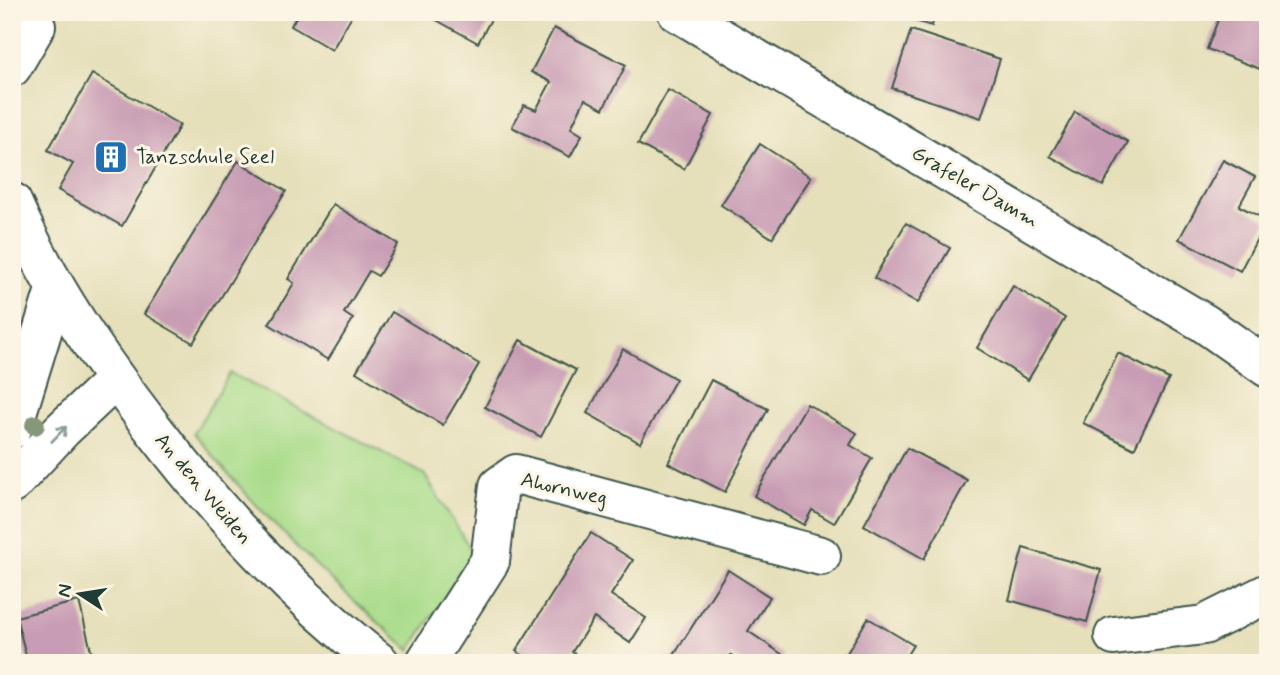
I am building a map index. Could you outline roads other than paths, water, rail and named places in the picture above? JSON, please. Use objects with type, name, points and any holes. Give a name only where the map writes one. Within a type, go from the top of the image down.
[{"type":"street","name":"Grafeler Damm","points":[[677,12],[1204,323],[1268,368]]},
{"type":"street","points":[[12,67],[36,26]]},
{"type":"street","name":"An den Weiden","points":[[12,202],[55,290],[115,380],[201,491],[267,565],[338,630],[380,663]]},
{"type":"street","points":[[12,429],[55,290]]},
{"type":"street","points":[[12,484],[62,430],[115,380]]},
{"type":"street","name":"Ahornweg","points":[[425,663],[490,561],[499,486],[516,474],[821,556]]},
{"type":"street","points":[[1114,636],[1204,625],[1268,593]]},
{"type":"place","name":"Tanzschule Seel","points":[[111,157]]}]
